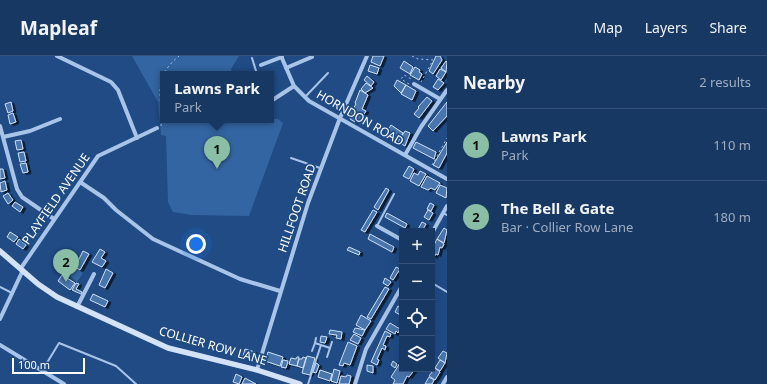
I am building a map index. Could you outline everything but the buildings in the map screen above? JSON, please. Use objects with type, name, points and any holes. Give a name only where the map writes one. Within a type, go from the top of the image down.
[{"type":"main road","name":"COLLIER ROW LANE","points":[[0,251],[38,284],[57,297],[168,348],[257,370],[300,384]]},
{"type":"street","points":[[57,56],[111,82],[118,90],[137,138]]},
{"type":"street","name":"HILLFOOT ROAD","points":[[257,370],[280,291],[321,168],[340,118],[367,56]]},
{"type":"street","points":[[261,65],[282,57]]},
{"type":"street","name":"HORNDON ROAD","points":[[282,57],[294,86],[305,97],[447,179]]},
{"type":"street","points":[[286,68],[312,57]]},
{"type":"street","points":[[413,83],[440,99]]},
{"type":"street","points":[[274,99],[294,86]]},
{"type":"street","points":[[405,155],[421,127],[447,90]]},
{"type":"street","points":[[3,137],[30,131],[60,119]]},
{"type":"street","points":[[0,126],[17,189],[22,197],[54,220]]},
{"type":"street","name":"PLAYFIELD AVENUE","points":[[0,319],[22,269],[98,156],[157,128]]},
{"type":"street","points":[[80,182],[104,198],[116,210],[153,239],[240,279],[280,291]]},
{"type":"street","points":[[435,229],[445,214],[447,206]]},
{"type":"street","points":[[377,226],[399,238]]},
{"type":"street","points":[[77,307],[94,274]]},
{"type":"street","points":[[355,384],[366,348],[399,291]]},
{"type":"street","points":[[0,345],[64,384]]},
{"type":"street","points":[[443,384],[447,377]]},
{"type":"lane","points":[[252,58],[256,71]]},
{"type":"lane","points":[[255,68],[261,65]]},
{"type":"lane","points":[[305,97],[328,73]]},
{"type":"lane","points":[[291,158],[321,168]]},
{"type":"lane","points":[[377,226],[394,194]]},
{"type":"lane","points":[[435,285],[447,292]]},
{"type":"lane","points":[[0,287],[12,293]]},
{"type":"lane","points":[[312,351],[316,338]]},
{"type":"lane","points":[[327,357],[332,342]]},
{"type":"lane","points":[[42,371],[59,343],[116,366],[136,384]]},
{"type":"lane","points":[[314,343],[330,348]]},
{"type":"lane","points":[[308,384],[320,345]]},
{"type":"path","points":[[164,71],[167,66],[179,56]]},
{"type":"path","points":[[412,56],[418,59],[434,60],[419,86]]},
{"type":"path","points":[[404,75],[413,80],[413,83],[410,85],[401,80],[404,75]]},
{"type":"path","points":[[157,128],[162,125],[162,123]]},
{"type":"path","points":[[430,169],[447,138]]},
{"type":"shaded area","points":[[132,56],[239,56],[231,69],[231,71],[160,71],[160,123],[274,123],[274,118],[278,119],[283,123],[249,216],[192,215],[173,212],[168,202],[166,136],[161,135],[158,102]]},
{"type":"shaded area","points":[[71,266],[83,273],[77,282],[67,273]]},
{"type":"place","name":"Lawns Park","points":[[217,169]]},
{"type":"place","name":"The Bell & Gate","points":[[66,282]]}]
